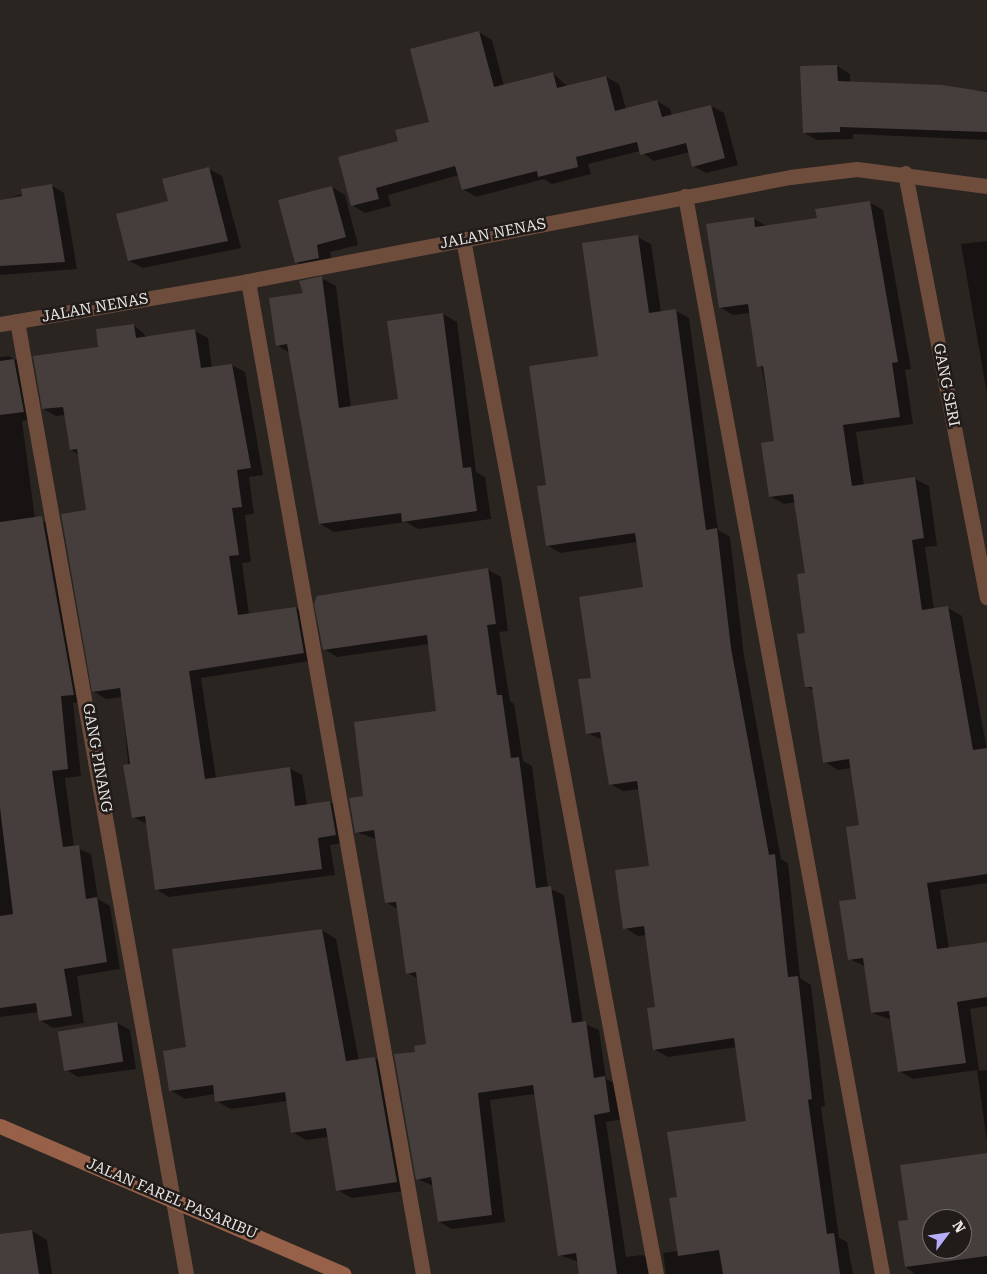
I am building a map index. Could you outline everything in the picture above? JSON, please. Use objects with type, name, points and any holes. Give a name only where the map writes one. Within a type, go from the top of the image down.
[{"type":"street","name":"JALAN NENAS","points":[[0,324],[248,282],[685,196],[857,168],[905,172],[987,186]]},
{"type":"street","name":"GANG SERI","points":[[905,172],[987,596]]},
{"type":"street","points":[[685,196],[882,1274]]},
{"type":"street","points":[[463,239],[656,1274]]},
{"type":"street","points":[[248,282],[423,1274]]},
{"type":"street","name":"GANG PINANG","points":[[17,321],[141,1007],[170,1197],[186,1274]]},
{"type":"street","name":"JALAN FAREL PASARIBU","points":[[0,1126],[170,1197],[342,1274]]},
{"type":"building","points":[[479,31],[494,87],[553,72],[557,88],[606,76],[615,111],[657,100],[662,117],[711,105],[725,158],[692,167],[686,143],[640,155],[637,142],[576,157],[578,167],[538,177],[537,171],[462,190],[455,166],[376,188],[379,199],[351,206],[338,157],[398,141],[395,130],[429,122],[410,49]]},
{"type":"building","points":[[837,65],[838,81],[942,85],[987,92],[987,132],[840,127],[840,132],[803,133],[800,66]]},
{"type":"building","points":[[209,167],[228,241],[128,261],[116,214],[168,201],[162,179]]},
{"type":"building","points":[[52,184],[65,262],[0,266],[0,200],[22,196],[21,189]]},
{"type":"building","points":[[332,186],[346,237],[317,245],[319,258],[295,263],[278,200]]},
{"type":"building","points":[[870,201],[898,362],[892,363],[900,417],[843,425],[852,486],[915,477],[924,538],[912,540],[922,610],[948,606],[973,750],[987,748],[987,874],[927,883],[937,949],[987,942],[987,997],[957,1002],[966,1063],[898,1072],[889,1011],[871,1013],[863,958],[848,960],[839,901],[856,899],[846,827],[859,825],[849,759],[823,763],[812,687],[805,687],[797,634],[805,633],[797,574],[805,573],[793,494],[769,497],[761,443],[774,441],[763,366],[757,367],[748,304],[719,308],[706,224],[754,217],[755,227],[817,218],[815,209]]},
{"type":"building","points":[[638,235],[649,313],[676,309],[706,530],[717,528],[731,648],[769,855],[775,854],[788,977],[798,976],[812,1099],[808,1100],[827,1234],[834,1233],[840,1274],[723,1274],[719,1250],[678,1256],[669,1198],[677,1197],[667,1132],[746,1121],[734,1038],[653,1050],[647,1008],[655,1007],[644,926],[623,929],[615,870],[649,866],[637,781],[609,785],[600,732],[586,734],[578,679],[591,678],[579,597],[643,587],[635,533],[546,546],[537,486],[546,485],[529,366],[598,356],[582,243]]},
{"type":"building","points":[[322,276],[339,408],[398,399],[387,321],[443,313],[463,468],[471,467],[477,511],[402,522],[401,513],[319,524],[287,344],[276,346],[269,298],[303,293],[299,281]]},
{"type":"building","points":[[134,324],[136,338],[195,329],[201,368],[232,364],[251,468],[237,470],[242,507],[232,508],[239,555],[229,556],[238,615],[296,607],[304,653],[189,671],[205,779],[290,767],[295,806],[330,801],[336,835],[318,838],[322,869],[155,890],[145,816],[132,818],[123,765],[130,764],[120,688],[92,692],[61,514],[86,510],[77,449],[70,450],[63,407],[42,409],[33,356],[98,347],[96,329]]},
{"type":"building","points":[[14,359],[24,412],[0,415],[0,361]]},
{"type":"building","points":[[42,516],[74,695],[61,696],[68,769],[52,771],[63,847],[79,845],[86,899],[97,897],[107,962],[64,969],[72,1016],[39,1021],[36,1003],[0,1008],[0,916],[13,914],[0,808],[0,522]]},
{"type":"building","points":[[488,568],[496,624],[487,625],[497,695],[502,695],[511,758],[519,757],[536,888],[551,886],[572,1023],[586,1021],[594,1078],[605,1076],[610,1112],[594,1115],[617,1274],[579,1274],[576,1253],[558,1256],[533,1085],[478,1093],[492,1215],[438,1222],[431,1177],[416,1180],[394,1054],[415,1052],[414,1046],[426,1044],[416,972],[406,974],[396,902],[385,903],[374,830],[355,833],[349,798],[363,796],[354,722],[436,711],[427,635],[323,650],[314,604],[317,596]]},
{"type":"building","points":[[322,929],[346,1061],[375,1057],[397,1182],[336,1191],[326,1128],[291,1133],[285,1092],[215,1102],[213,1085],[169,1091],[163,1051],[186,1047],[172,949]]},
{"type":"building","points":[[117,1022],[123,1062],[64,1071],[58,1031]]},
{"type":"building","points":[[987,1153],[987,1256],[972,1258],[972,1209],[922,1209],[922,1259],[965,1259],[905,1267],[898,1221],[908,1220],[900,1165]]},
{"type":"building","points":[[32,1230],[39,1274],[0,1274],[0,1234]]}]
